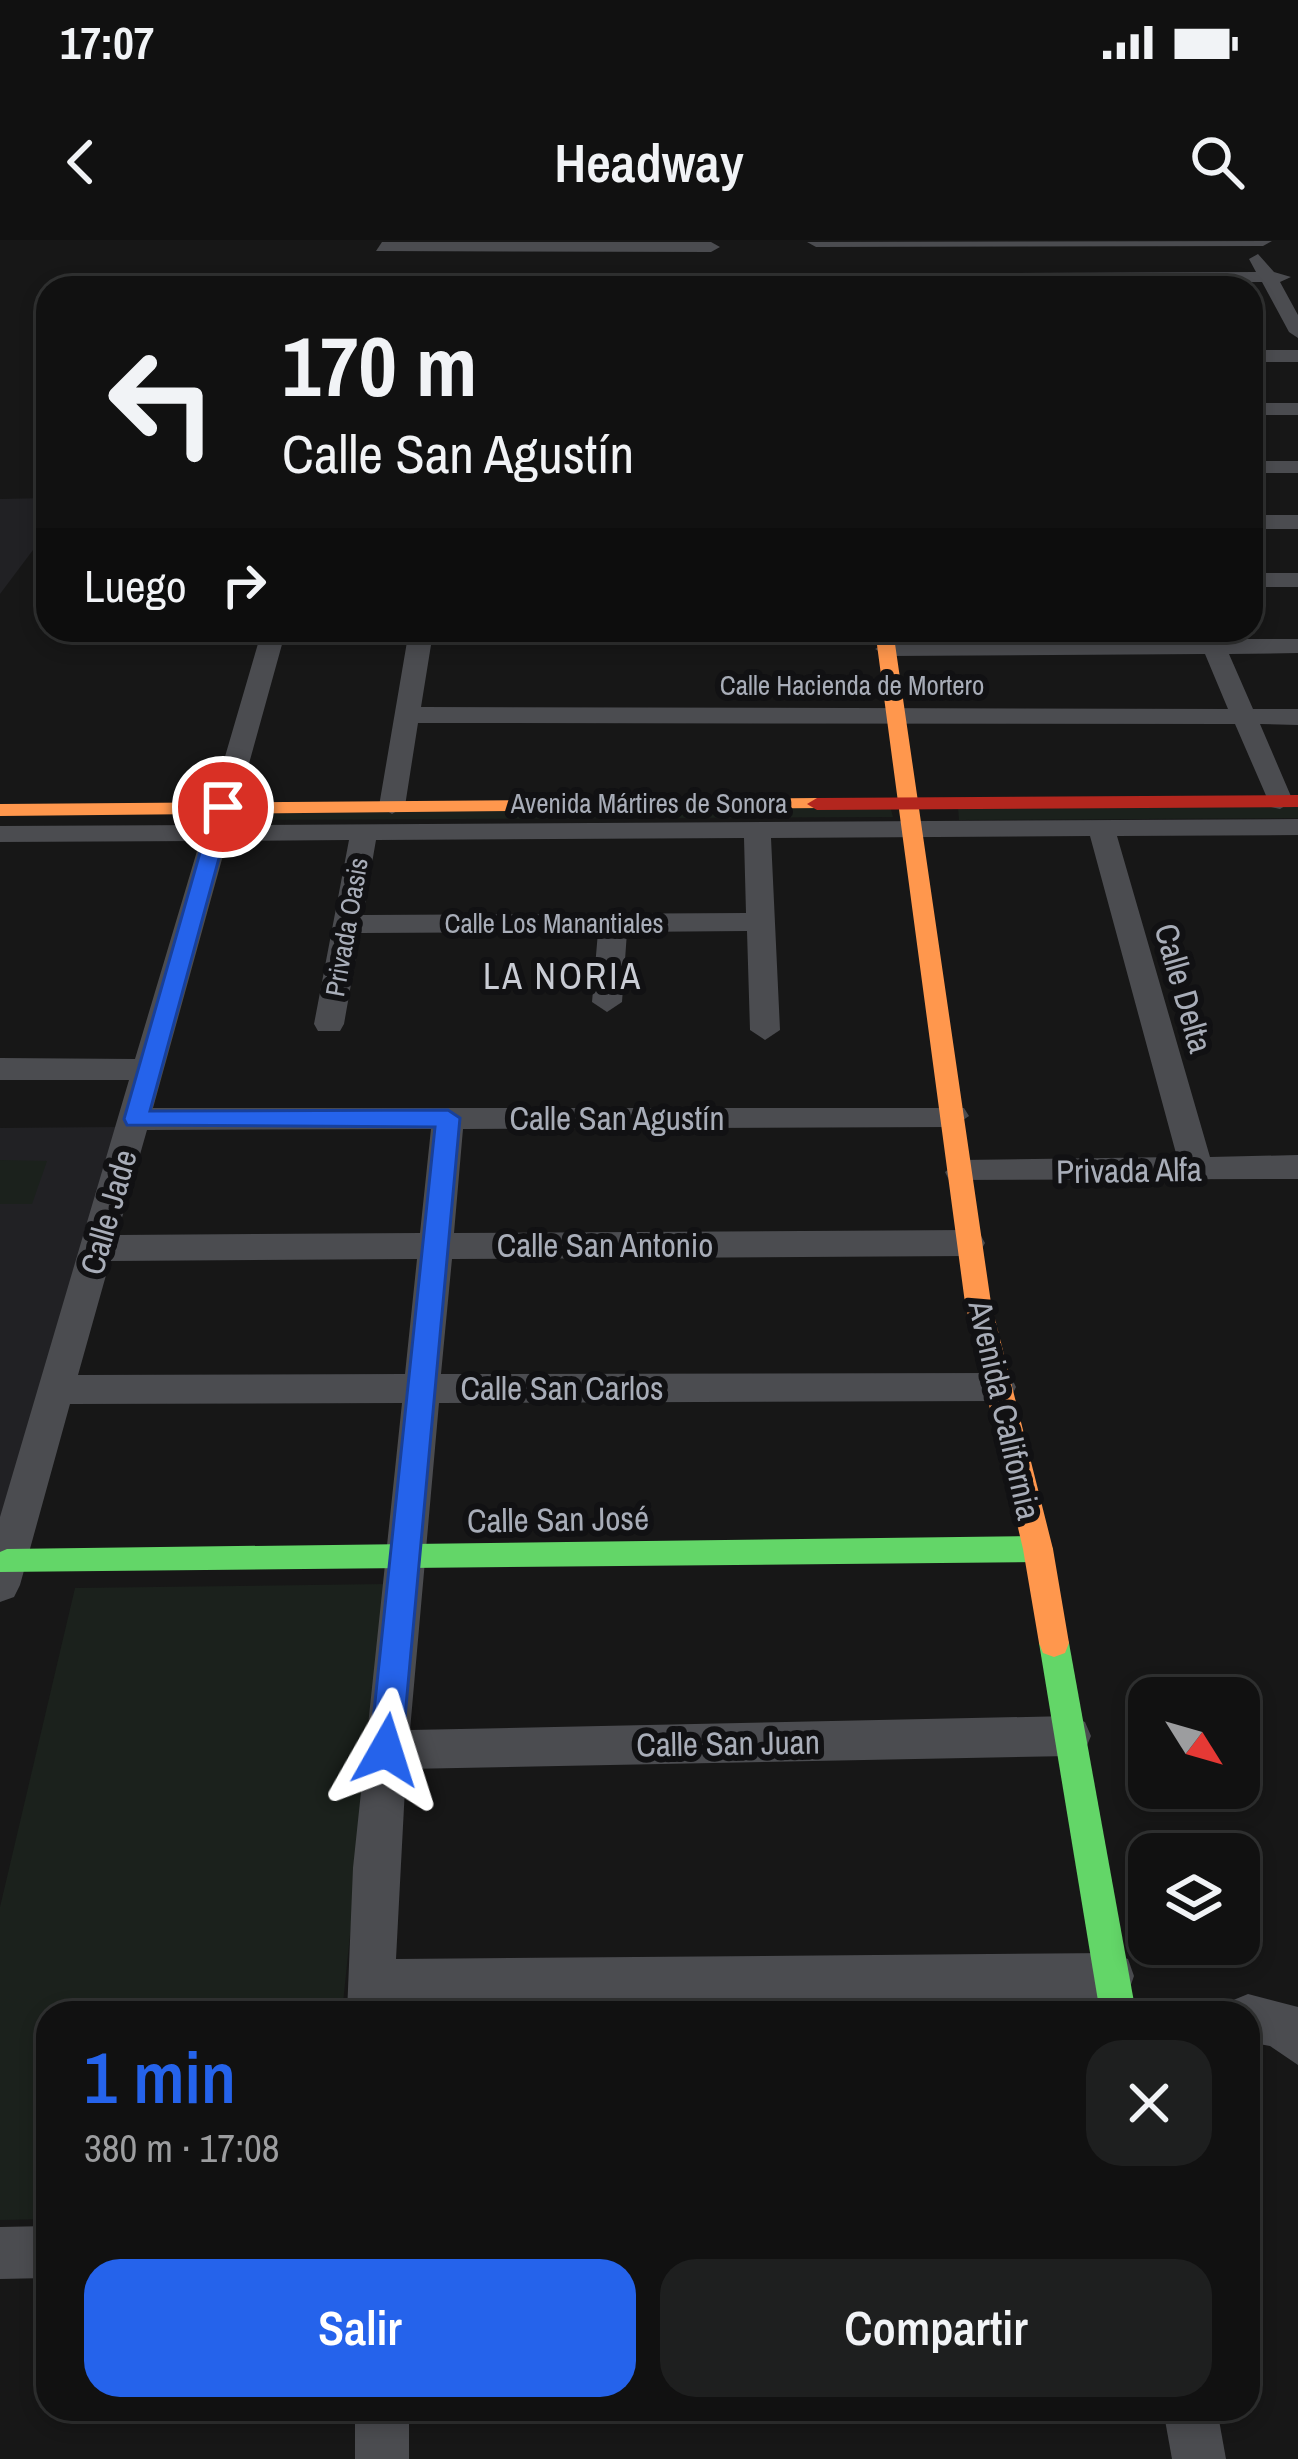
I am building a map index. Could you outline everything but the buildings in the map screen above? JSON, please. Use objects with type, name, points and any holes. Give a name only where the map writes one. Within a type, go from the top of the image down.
[{"type":"street","points":[[1249,240],[1296,316],[1264,316]]},
{"type":"street","points":[[822,276],[816,241],[1263,240],[1275,277]]},
{"type":"street","points":[[1043,241],[1058,276]]},
{"type":"street","points":[[375,276],[384,244],[711,244],[714,276]]},
{"type":"street","points":[[1263,277],[1275,277]]},
{"type":"street","points":[[1263,356],[1298,356]]},
{"type":"street","points":[[1263,409],[1298,409]]},
{"type":"street","points":[[1263,467],[1298,467]]},
{"type":"street","points":[[1263,522],[1298,522]]},
{"type":"street","points":[[1263,580],[1298,580]]},
{"type":"street","name":"Calle Jade","points":[[3,1574],[271,642]]},
{"type":"street","points":[[392,806],[419,642]]},
{"type":"street","name":"Avenida California","points":[[886,642],[968,1243],[1038,1549],[1115,1995]]},
{"type":"street","points":[[1213,642],[1290,814],[1298,860]]},
{"type":"street","points":[[1254,642],[1298,646]]},
{"type":"street","name":"Calle Hacienda de Mortero","points":[[406,715],[1298,717]]},
{"type":"street","name":"Avenida Mártires de Sonora","points":[[0,833],[392,806],[912,815],[1290,814]]},
{"type":"street","name":"Avenida Mártires de Sonora","points":[[0,810],[220,819],[364,831],[757,828],[912,815],[1101,827],[1290,814]]},
{"type":"street","name":"Calle Delta","points":[[1101,827],[1197,1169]]},
{"type":"street","points":[[757,828],[764,1030]]},
{"type":"street","name":"Privada Oasis","points":[[329,1024],[364,831]]},
{"type":"street","name":"Calle Los Manantiales","points":[[347,924],[760,922]]},
{"type":"street","points":[[607,1002],[613,924]]},
{"type":"street","points":[[0,1070],[150,1070]]},
{"type":"street","name":"Calle San Agustín","points":[[136,1119],[953,1117]]},
{"type":"street","points":[[448,1118],[386,1750],[371,1998],[1115,1995]]},
{"type":"street","name":"Privada Alfa","points":[[961,1172],[1298,1167]]},
{"type":"street","name":"Calle San Antonio","points":[[98,1248],[968,1243]]},
{"type":"street","name":"Calle San Carlos","points":[[55,1390],[998,1387]]},
{"type":"street","name":"Calle San José","points":[[3,1574],[406,1557],[1038,1549]]},
{"type":"street","name":"Calle San Juan","points":[[386,1750],[1070,1736]]},
{"type":"street","points":[[1260,2020],[1283,2025],[1298,2041]]},
{"type":"street","points":[[0,2253],[36,2252]]},
{"type":"street","points":[[382,2421],[382,2459]]},
{"type":"street","points":[[1192,2421],[1199,2459]]},
{"type":"shaded area","points":[[36,498],[36,546],[0,594],[0,499]]},
{"type":"shaded area","points":[[890,806],[893,817],[256,820],[259,810]]},
{"type":"shaded area","points":[[1298,806],[1298,818],[959,820],[958,808]]},
{"type":"shaded area","points":[[117,1127],[0,1522],[0,1128]]},
{"type":"shaded area","points":[[0,1160],[47,1161],[32,1204],[0,1204]]},
{"type":"shaded area","points":[[386,1584],[343,2001],[36,2001],[36,2219],[0,2220],[0,1907],[75,1588]]},
{"type":"traffic: fast","points":[[7,1562],[1038,1549]]},
{"type":"traffic: fast","points":[[1054,1643],[1116,2001]]},
{"type":"traffic: slow","points":[[886,642],[978,1303],[1038,1549],[1054,1643]]},
{"type":"traffic: slow","points":[[0,810],[817,804]]},
{"type":"traffic: jam","points":[[817,804],[1298,801]]},
{"type":"district","name":"LA NORIA","points":[[563,976]]},
{"type":"route","points":[[223,807],[136,1119],[448,1118],[386,1750]]}]
